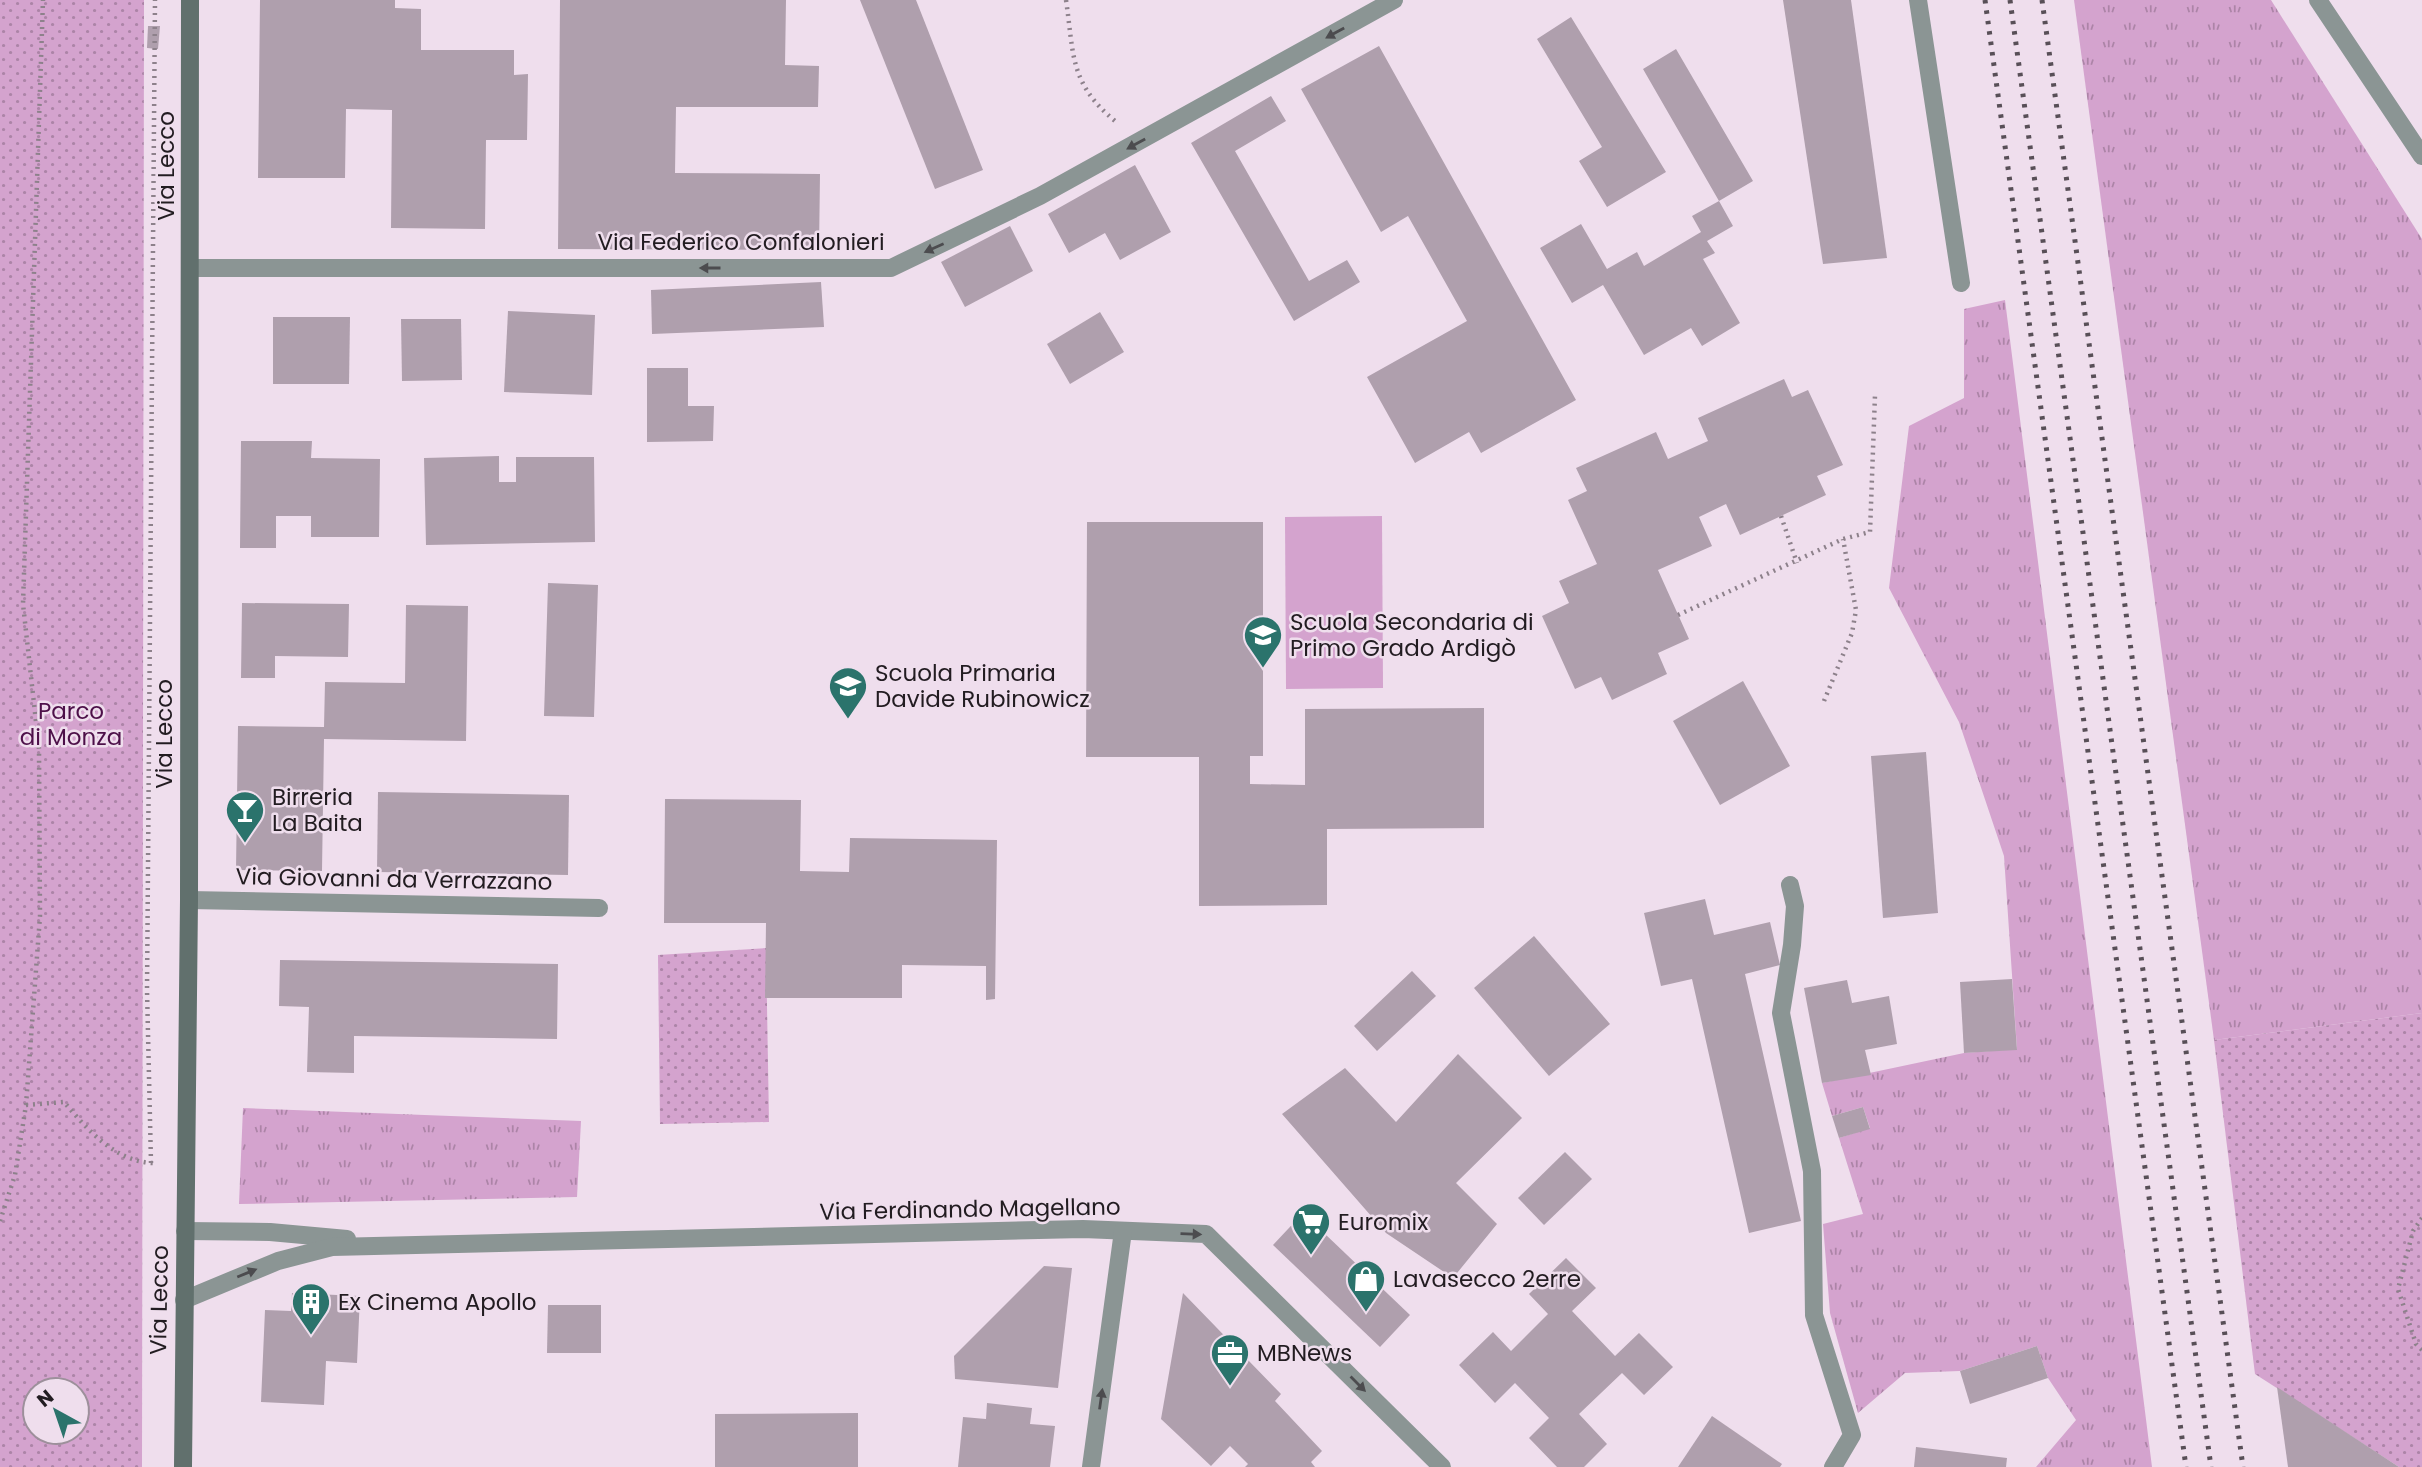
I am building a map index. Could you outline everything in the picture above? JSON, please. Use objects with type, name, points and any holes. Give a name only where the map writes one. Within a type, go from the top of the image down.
[{"type":"main road","name":"Via Lecco","points":[[183,1467],[189,900],[190,0]]},
{"type":"street","name":"Via Federico Confalonieri","points":[[190,268],[891,268],[1040,196],[1394,0]]},
{"type":"street","points":[[1918,0],[1961,282]]},
{"type":"street","points":[[2318,0],[2422,156]]},
{"type":"street","points":[[1790,885],[1795,906],[1781,1013],[1812,1171],[1814,1315],[1852,1435],[1833,1467]]},
{"type":"street","name":"Via Giovanni da Verrazzano","points":[[189,900],[599,908]]},
{"type":"street","name":"Via Ferdinando Magellano","points":[[184,1300],[278,1261],[332,1247],[1083,1229],[1206,1234],[1442,1467]]},
{"type":"street","name":"Via Ferdinando Magellano","points":[[185,1231],[270,1232],[402,1244]]},
{"type":"street","points":[[1091,1467],[1123,1231]]},
{"type":"path","points":[[0,1221],[15,1175],[26,1105],[40,916],[39,749],[23,604],[43,0]]},
{"type":"path","points":[[151,1163],[147,990],[155,0]]},
{"type":"path","points":[[1066,0],[1077,74],[1093,103]]},
{"type":"path","points":[[1678,615],[1797,563],[1843,539],[1870,532],[1875,395]]},
{"type":"path","points":[[1781,516],[1797,563]]},
{"type":"path","points":[[1824,701],[1852,633],[1856,610],[1843,539]]},
{"type":"path","points":[[26,1105],[64,1102],[96,1139],[142,1163],[186,1163]]},
{"type":"path","points":[[2422,1218],[2413,1231],[2398,1289],[2416,1344],[2422,1350]]},
{"type":"green space","name":"Parco di Monza","points":[[0,0],[144,0],[142,1467],[0,1467]]},
{"type":"green space","points":[[2074,0],[2271,0],[2422,239],[2422,1013],[2214,1040]]},
{"type":"green space","points":[[2005,300],[2152,1467],[2036,1467],[2076,1420],[2048,1378],[2037,1346],[1960,1371],[1905,1373],[1858,1413],[1830,1313],[1823,1224],[1863,1214],[1839,1138],[1870,1128],[1863,1107],[1832,1116],[1822,1083],[1964,1053],[2017,1049],[2004,856],[1959,722],[1889,588],[1909,426],[1964,398],[1964,309]]},
{"type":"green space","points":[[1382,516],[1383,688],[1286,689],[1285,517]]},
{"type":"green space","points":[[766,948],[769,1122],[660,1124],[658,955]]},
{"type":"green space","points":[[2422,1013],[2422,1467],[2399,1467],[2255,1374],[2214,1040]]},
{"type":"green space","points":[[243,1108],[581,1121],[577,1197],[239,1204]]},
{"type":"building","points":[[260,0],[395,0],[395,8],[421,9],[421,50],[514,50],[514,75],[528,74],[527,140],[486,140],[485,229],[391,228],[392,110],[346,109],[345,178],[258,178]]},
{"type":"building","points":[[560,0],[786,0],[785,65],[819,66],[818,107],[676,107],[675,173],[820,174],[819,250],[558,249]]},
{"type":"building","points":[[860,0],[916,0],[983,170],[935,189]]},
{"type":"building","points":[[1783,0],[1851,0],[1887,258],[1823,264]]},
{"type":"building","points":[[1571,17],[1666,172],[1607,207],[1579,161],[1602,147],[1537,39]]},
{"type":"building","points":[[148,26],[160,26],[158,49],[147,48]]},
{"type":"building","points":[[1379,46],[1576,400],[1481,453],[1469,432],[1415,463],[1367,377],[1467,321],[1408,216],[1381,232],[1301,89]]},
{"type":"building","points":[[1676,49],[1753,181],[1719,201],[1643,69]]},
{"type":"building","points":[[1271,96],[1286,121],[1235,151],[1309,281],[1347,260],[1360,282],[1294,321],[1191,143]]},
{"type":"building","points":[[1135,165],[1171,232],[1120,260],[1105,233],[1069,253],[1048,214]]},
{"type":"building","points":[[1719,201],[1733,226],[1707,241],[1715,253],[1703,259],[1740,323],[1702,346],[1691,328],[1644,355],[1603,285],[1572,303],[1540,248],[1581,224],[1607,269],[1637,252],[1644,266],[1701,232],[1692,216]]},
{"type":"building","points":[[1010,226],[1033,271],[965,307],[941,262]]},
{"type":"building","points":[[821,282],[824,327],[652,334],[651,290]]},
{"type":"building","points":[[508,311],[595,315],[592,395],[504,392]]},
{"type":"building","points":[[1100,312],[1124,352],[1070,384],[1047,344]]},
{"type":"building","points":[[273,317],[350,317],[349,384],[273,384]]},
{"type":"building","points":[[401,319],[461,319],[462,380],[402,381]]},
{"type":"building","points":[[647,368],[688,368],[688,406],[714,406],[713,441],[647,442]]},
{"type":"building","points":[[1784,379],[1792,397],[1808,390],[1843,465],[1817,476],[1826,495],[1740,535],[1726,504],[1699,517],[1712,546],[1658,570],[1689,639],[1658,653],[1667,674],[1612,700],[1601,677],[1575,689],[1542,616],[1569,603],[1559,581],[1597,564],[1568,500],[1587,491],[1576,468],[1656,432],[1668,459],[1708,441],[1698,418]]},
{"type":"building","points":[[241,441],[312,441],[311,458],[380,459],[379,537],[311,537],[311,516],[276,516],[276,548],[240,548]]},
{"type":"building","points":[[499,456],[499,482],[516,482],[516,457],[594,457],[595,542],[426,545],[424,458]]},
{"type":"building","points":[[1087,522],[1263,522],[1263,756],[1250,756],[1250,784],[1305,785],[1305,709],[1484,708],[1484,828],[1327,829],[1327,905],[1199,906],[1199,757],[1086,757]]},
{"type":"building","points":[[548,583],[598,585],[594,717],[544,716]]},
{"type":"building","points":[[242,603],[349,604],[348,657],[275,656],[275,678],[241,678]]},
{"type":"building","points":[[406,605],[468,606],[466,741],[324,739],[322,871],[236,870],[238,726],[324,727],[325,682],[405,683]]},
{"type":"building","points":[[1743,681],[1790,766],[1720,805],[1673,721]]},
{"type":"building","points":[[1926,752],[1938,913],[1883,918],[1871,756]]},
{"type":"building","points":[[378,792],[569,795],[568,875],[377,872]]},
{"type":"building","points":[[665,799],[801,800],[800,871],[849,872],[850,838],[997,840],[995,999],[986,1000],[986,966],[902,965],[902,998],[765,998],[766,923],[664,923]]},
{"type":"building","points":[[1705,899],[1714,935],[1770,922],[1780,965],[1745,974],[1801,1221],[1749,1233],[1692,979],[1661,986],[1644,913]]},
{"type":"building","points":[[1534,936],[1610,1024],[1549,1076],[1474,988]]},
{"type":"building","points":[[280,960],[558,964],[557,1039],[354,1036],[354,1073],[307,1072],[309,1007],[279,1006]]},
{"type":"building","points":[[1412,971],[1436,996],[1377,1051],[1354,1026]]},
{"type":"building","points":[[2012,979],[2017,1050],[1964,1053],[1960,982]]},
{"type":"building","points":[[1847,980],[1852,1003],[1889,996],[1897,1044],[1865,1050],[1871,1075],[1822,1083],[1804,988]]},
{"type":"building","points":[[1458,1054],[1522,1118],[1456,1183],[1497,1224],[1453,1278],[1386,1233],[1282,1114],[1345,1068],[1396,1122]]},
{"type":"building","points":[[1863,1107],[1870,1129],[1839,1138],[1832,1116]]},
{"type":"building","points":[[1565,1152],[1592,1179],[1544,1225],[1518,1198]]},
{"type":"building","points":[[1303,1213],[1410,1315],[1380,1347],[1273,1245]]},
{"type":"building","points":[[1566,1258],[1596,1288],[1572,1311],[1615,1356],[1639,1333],[1673,1367],[1644,1395],[1622,1373],[1579,1414],[1607,1444],[1584,1467],[1557,1467],[1529,1438],[1549,1418],[1515,1383],[1495,1403],[1459,1365],[1493,1332],[1511,1351],[1548,1314],[1529,1294]]},
{"type":"building","points":[[1044,1266],[1072,1268],[1058,1388],[955,1379],[954,1356]]},
{"type":"building","name":"Ex Cinema Apollo","points":[[292,1293],[360,1296],[357,1363],[326,1361],[324,1405],[261,1402],[265,1310],[291,1311]]},
{"type":"building","points":[[1183,1293],[1281,1394],[1275,1401],[1322,1451],[1311,1462],[1315,1467],[1245,1467],[1248,1464],[1230,1446],[1211,1466],[1161,1419]]},
{"type":"building","points":[[548,1305],[601,1305],[601,1353],[547,1353]]},
{"type":"building","points":[[2037,1346],[2048,1378],[1970,1404],[1960,1371]]},
{"type":"building","points":[[2277,1387],[2399,1467],[2288,1467]]},
{"type":"building","points":[[987,1403],[1032,1408],[1030,1424],[1055,1426],[1050,1467],[958,1467],[963,1417],[986,1419]]},
{"type":"building","points":[[858,1413],[858,1467],[715,1467],[715,1414]]},
{"type":"building","points":[[1712,1416],[1782,1464],[1780,1467],[1678,1467]]},
{"type":"building","points":[[1916,1447],[2007,1458],[2006,1467],[1914,1467]]},
{"type":"railway","points":[[1985,0],[2186,1467]]},
{"type":"railway","points":[[2010,0],[2211,1467]]},
{"type":"railway","points":[[2042,0],[2243,1467]]},
{"type":"place","name":"Scuola Secondaria di Primo Grado Ardigò","points":[[1263,669]]},
{"type":"place","name":"Scuola Primaria Davide Rubinowicz","points":[[848,720]]},
{"type":"place","name":"Birreria La Baita","points":[[245,844]]},
{"type":"place","name":"Euromix","points":[[1311,1256]]},
{"type":"place","name":"Lavasecco 2erre","points":[[1366,1313]]},
{"type":"place","name":"Ex Cinema Apollo","points":[[311,1336]]},
{"type":"place","name":"MBNews","points":[[1230,1387]]}]
